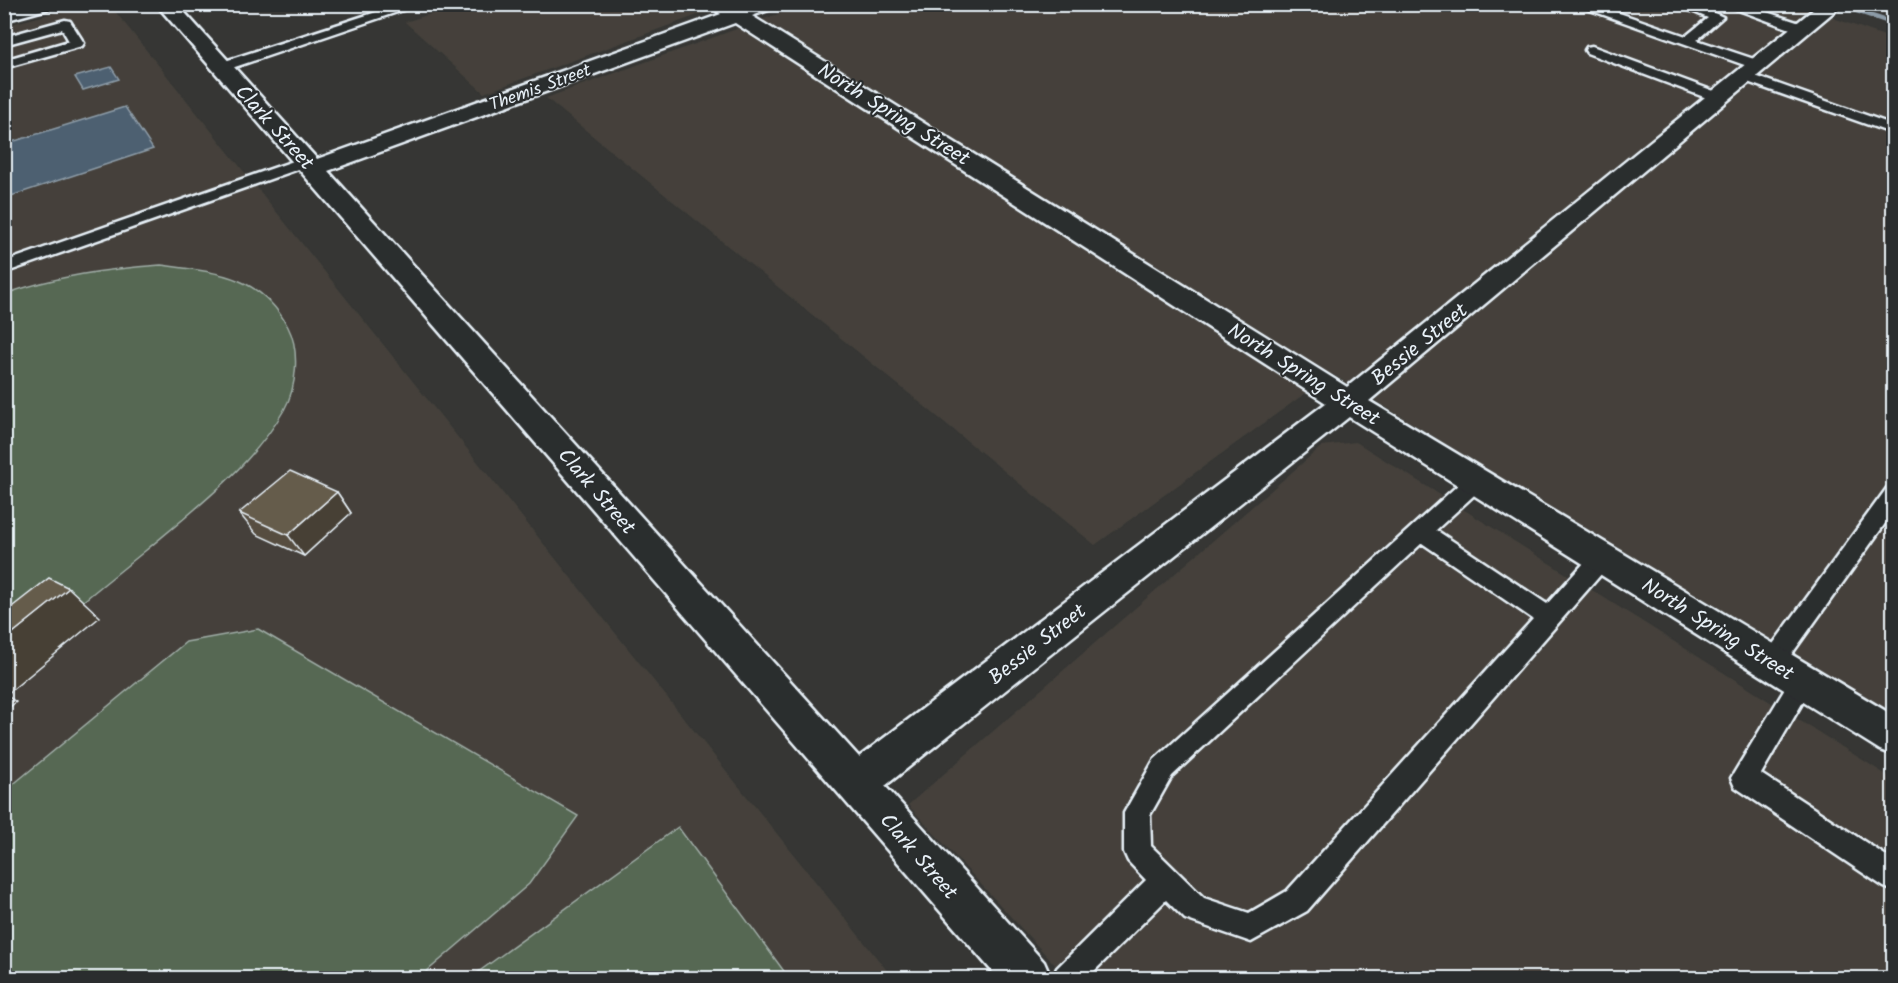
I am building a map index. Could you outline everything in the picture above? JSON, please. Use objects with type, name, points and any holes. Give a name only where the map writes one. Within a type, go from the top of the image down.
[{"type":"street","points":[[4,15],[44,4]]},
{"type":"street","name":"Clark Street","points":[[166,4],[1028,978]]},
{"type":"street","name":"Themis Street","points":[[309,165],[728,10],[767,4]]},
{"type":"street","name":"Bessie Street","points":[[856,784],[1348,402],[1833,4]]},
{"type":"street","name":"North Spring Street","points":[[728,10],[1348,402],[1893,737]]},
{"type":"lane","points":[[221,67],[415,4]]},
{"type":"lane","points":[[1579,4],[1688,41],[1893,130]]},
{"type":"lane","points":[[1681,4],[1717,17],[1688,41]]},
{"type":"lane","points":[[1728,4],[1804,26]]},
{"type":"lane","points":[[4,41],[65,24],[77,43],[4,64]]},
{"type":"lane","points":[[1592,50],[1717,98]]},
{"type":"lane","points":[[4,268],[309,165]]},
{"type":"lane","points":[[1476,481],[1163,768],[1137,813],[1138,852],[1196,909],[1251,928],[1297,901],[1602,558]]},
{"type":"lane","points":[[1773,662],[1893,494]]},
{"type":"lane","points":[[1420,531],[1549,617]]},
{"type":"lane","points":[[1803,681],[1744,778],[1893,877]]},
{"type":"lane","points":[[1067,978],[1166,880]]},
{"type":"shaded area","points":[[1793,4],[1893,39],[1893,720],[1332,374],[1095,545],[546,98],[803,5]]},
{"type":"shaded area","points":[[84,5],[110,5],[893,978],[5,978],[4,26]]},
{"type":"shaded area","points":[[459,5],[725,5],[484,93],[405,22]]},
{"type":"shaded area","points":[[1356,442],[1893,779],[1893,978],[1067,978],[908,805],[1322,446]]},
{"type":"green space","points":[[161,265],[199,270],[234,279],[264,296],[277,309],[292,336],[295,368],[292,391],[284,410],[271,430],[256,450],[221,486],[5,666],[5,294],[43,282],[82,274]]},
{"type":"green space","points":[[258,629],[578,816],[529,884],[419,978],[5,978],[5,791],[186,642]]},
{"type":"green space","points":[[678,827],[789,978],[470,978]]},
{"type":"water","points":[[111,67],[119,79],[83,90],[75,77]]},
{"type":"water","points":[[125,107],[153,149],[5,198],[5,144]]},
{"type":"building","points":[[290,471],[337,492],[288,535],[239,513]]},
{"type":"building","points":[[49,578],[69,588],[4,640],[4,613]]},
{"type":"waterway","points":[[1833,4],[1894,24]]}]
